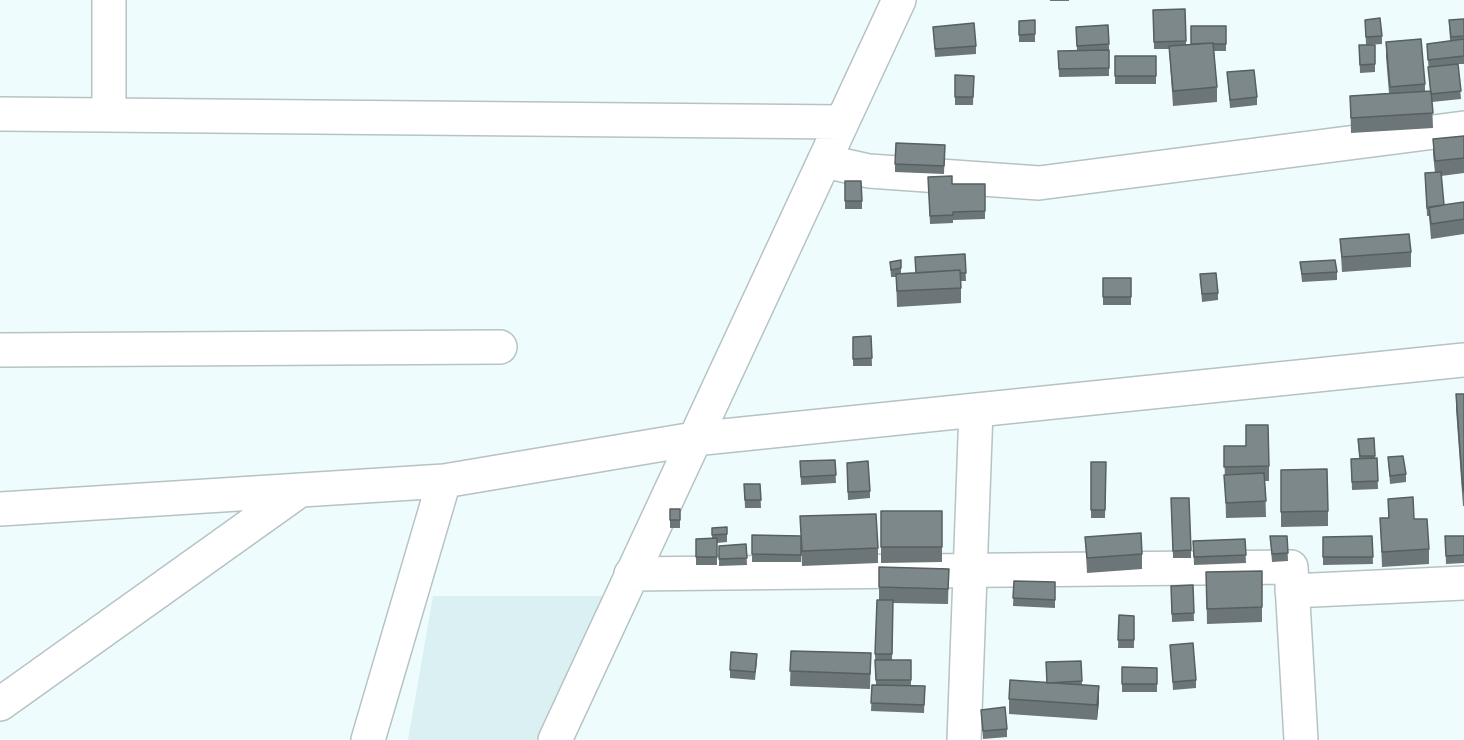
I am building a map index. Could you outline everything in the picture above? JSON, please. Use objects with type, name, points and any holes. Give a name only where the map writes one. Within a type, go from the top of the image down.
[{"type":"street","points":[[109,0],[109,115]]},
{"type":"street","points":[[555,740],[899,0]]},
{"type":"street","points":[[0,114],[842,122]]},
{"type":"street","points":[[824,161],[869,171],[1039,183],[1464,128]]},
{"type":"street","points":[[0,350],[500,347]]},
{"type":"street","points":[[0,509],[444,481],[694,439],[1464,360]]},
{"type":"street","points":[[964,740],[976,410]]},
{"type":"street","points":[[368,740],[444,481]]},
{"type":"street","points":[[0,704],[300,490]]},
{"type":"street","points":[[631,574],[1291,567],[1301,740]]},
{"type":"street","points":[[1292,591],[1464,583]]},
{"type":"shaded area","points":[[433,596],[603,596],[536,740],[408,740]]},
{"type":"building","points":[[1185,9],[1186,41],[1154,42],[1153,10]]},
{"type":"building","points":[[1380,18],[1382,36],[1366,37],[1365,20]]},
{"type":"building","points":[[1464,19],[1464,36],[1451,37],[1449,20]]},
{"type":"building","points":[[1035,20],[1035,34],[1019,35],[1019,21]]},
{"type":"building","points":[[974,23],[976,46],[935,49],[933,27]]},
{"type":"building","points":[[1108,25],[1109,44],[1077,46],[1076,27]]},
{"type":"building","points":[[1191,26],[1226,26],[1226,44],[1191,44]]},
{"type":"building","points":[[1421,39],[1425,84],[1390,87],[1386,42]]},
{"type":"building","points":[[1464,39],[1464,56],[1428,60],[1427,44]]},
{"type":"building","points":[[1213,43],[1217,87],[1173,91],[1169,46]]},
{"type":"building","points":[[1359,45],[1375,45],[1375,64],[1360,65]]},
{"type":"building","points":[[1109,50],[1109,68],[1059,69],[1058,51]]},
{"type":"building","points":[[1115,56],[1156,56],[1156,76],[1115,76]]},
{"type":"building","points":[[1458,64],[1461,91],[1431,94],[1428,67]]},
{"type":"building","points":[[1254,70],[1257,97],[1230,100],[1227,72]]},
{"type":"building","points":[[955,75],[974,76],[973,97],[955,97]]},
{"type":"building","points":[[1431,91],[1433,113],[1351,118],[1350,96]]},
{"type":"building","points":[[1464,136],[1464,158],[1435,161],[1433,139]]},
{"type":"building","points":[[896,143],[945,145],[944,166],[895,164]]},
{"type":"building","points":[[1441,172],[1444,205],[1427,208],[1425,173]]},
{"type":"building","points":[[952,176],[952,184],[985,184],[985,211],[953,212],[953,215],[930,216],[928,177]]},
{"type":"building","points":[[845,181],[861,181],[862,201],[845,201]]},
{"type":"building","points":[[1464,202],[1464,219],[1431,224],[1429,207]]},
{"type":"building","points":[[1409,234],[1411,252],[1342,257],[1340,239]]},
{"type":"building","points":[[965,254],[966,273],[960,273],[960,270],[916,273],[915,257]]},
{"type":"building","points":[[901,260],[901,268],[891,270],[890,262]]},
{"type":"building","points":[[1335,260],[1337,272],[1302,274],[1300,262]]},
{"type":"building","points":[[960,270],[961,288],[897,291],[896,274]]},
{"type":"building","points":[[1216,273],[1218,293],[1202,294],[1200,274]]},
{"type":"building","points":[[1103,278],[1131,278],[1131,297],[1103,297]]},
{"type":"building","points":[[871,336],[872,358],[853,359],[853,337]]},
{"type":"building","points":[[1456,394],[1464,394],[1464,491],[1463,491]]},
{"type":"building","points":[[1246,425],[1268,425],[1269,466],[1224,467],[1224,446],[1246,446]]},
{"type":"building","points":[[1374,438],[1375,456],[1360,456],[1358,439]]},
{"type":"building","points":[[1403,456],[1406,474],[1390,476],[1388,457]]},
{"type":"building","points":[[1377,458],[1378,481],[1352,482],[1351,459]]},
{"type":"building","points":[[835,460],[836,475],[801,477],[800,461]]},
{"type":"building","points":[[868,461],[870,491],[848,492],[847,463]]},
{"type":"building","points":[[1091,462],[1106,462],[1105,510],[1091,510]]},
{"type":"building","points":[[1327,469],[1328,511],[1281,512],[1281,470]]},
{"type":"building","points":[[1264,473],[1266,501],[1226,503],[1224,475]]},
{"type":"building","points":[[744,484],[760,484],[761,500],[745,500]]},
{"type":"building","points":[[1413,497],[1414,519],[1427,519],[1429,549],[1382,552],[1380,518],[1389,518],[1388,499]]},
{"type":"building","points":[[1171,498],[1189,498],[1191,550],[1173,551]]},
{"type":"building","points":[[670,509],[680,509],[680,520],[670,520]]},
{"type":"building","points":[[881,511],[942,511],[942,547],[881,547]]},
{"type":"building","points":[[876,514],[878,548],[802,551],[800,516]]},
{"type":"building","points":[[727,527],[727,534],[712,535],[712,528]]},
{"type":"building","points":[[1141,533],[1142,554],[1087,558],[1085,537]]},
{"type":"building","points":[[752,535],[801,536],[801,555],[752,554]]},
{"type":"building","points":[[1270,536],[1287,536],[1288,553],[1272,554]]},
{"type":"building","points":[[1372,536],[1373,557],[1323,557],[1323,537]]},
{"type":"building","points":[[1445,536],[1464,536],[1464,555],[1446,556]]},
{"type":"building","points":[[717,538],[717,557],[696,557],[696,539]]},
{"type":"building","points":[[1245,539],[1246,555],[1194,557],[1193,541]]},
{"type":"building","points":[[746,544],[747,558],[719,559],[719,546]]},
{"type":"building","points":[[879,567],[949,569],[948,589],[879,587]]},
{"type":"building","points":[[1262,571],[1262,607],[1207,609],[1206,572]]},
{"type":"building","points":[[1014,581],[1055,582],[1055,600],[1013,598]]},
{"type":"building","points":[[1193,585],[1194,613],[1172,614],[1171,586]]},
{"type":"building","points":[[877,600],[893,600],[892,654],[875,654]]},
{"type":"building","points":[[1119,615],[1134,616],[1134,640],[1118,640]]},
{"type":"building","points":[[1193,643],[1196,680],[1173,682],[1170,645]]},
{"type":"building","points":[[791,651],[871,653],[870,674],[790,671]]},
{"type":"building","points":[[731,652],[757,654],[755,672],[730,670]]},
{"type":"building","points":[[875,660],[911,660],[911,680],[876,680]]},
{"type":"building","points":[[1081,661],[1082,681],[1047,683],[1046,662]]},
{"type":"building","points":[[1122,667],[1157,668],[1157,684],[1122,684]]},
{"type":"building","points":[[1010,680],[1099,686],[1097,705],[1009,699]]},
{"type":"building","points":[[872,685],[925,686],[924,705],[871,703]]},
{"type":"building","points":[[1005,707],[1007,729],[983,731],[981,710]]}]
